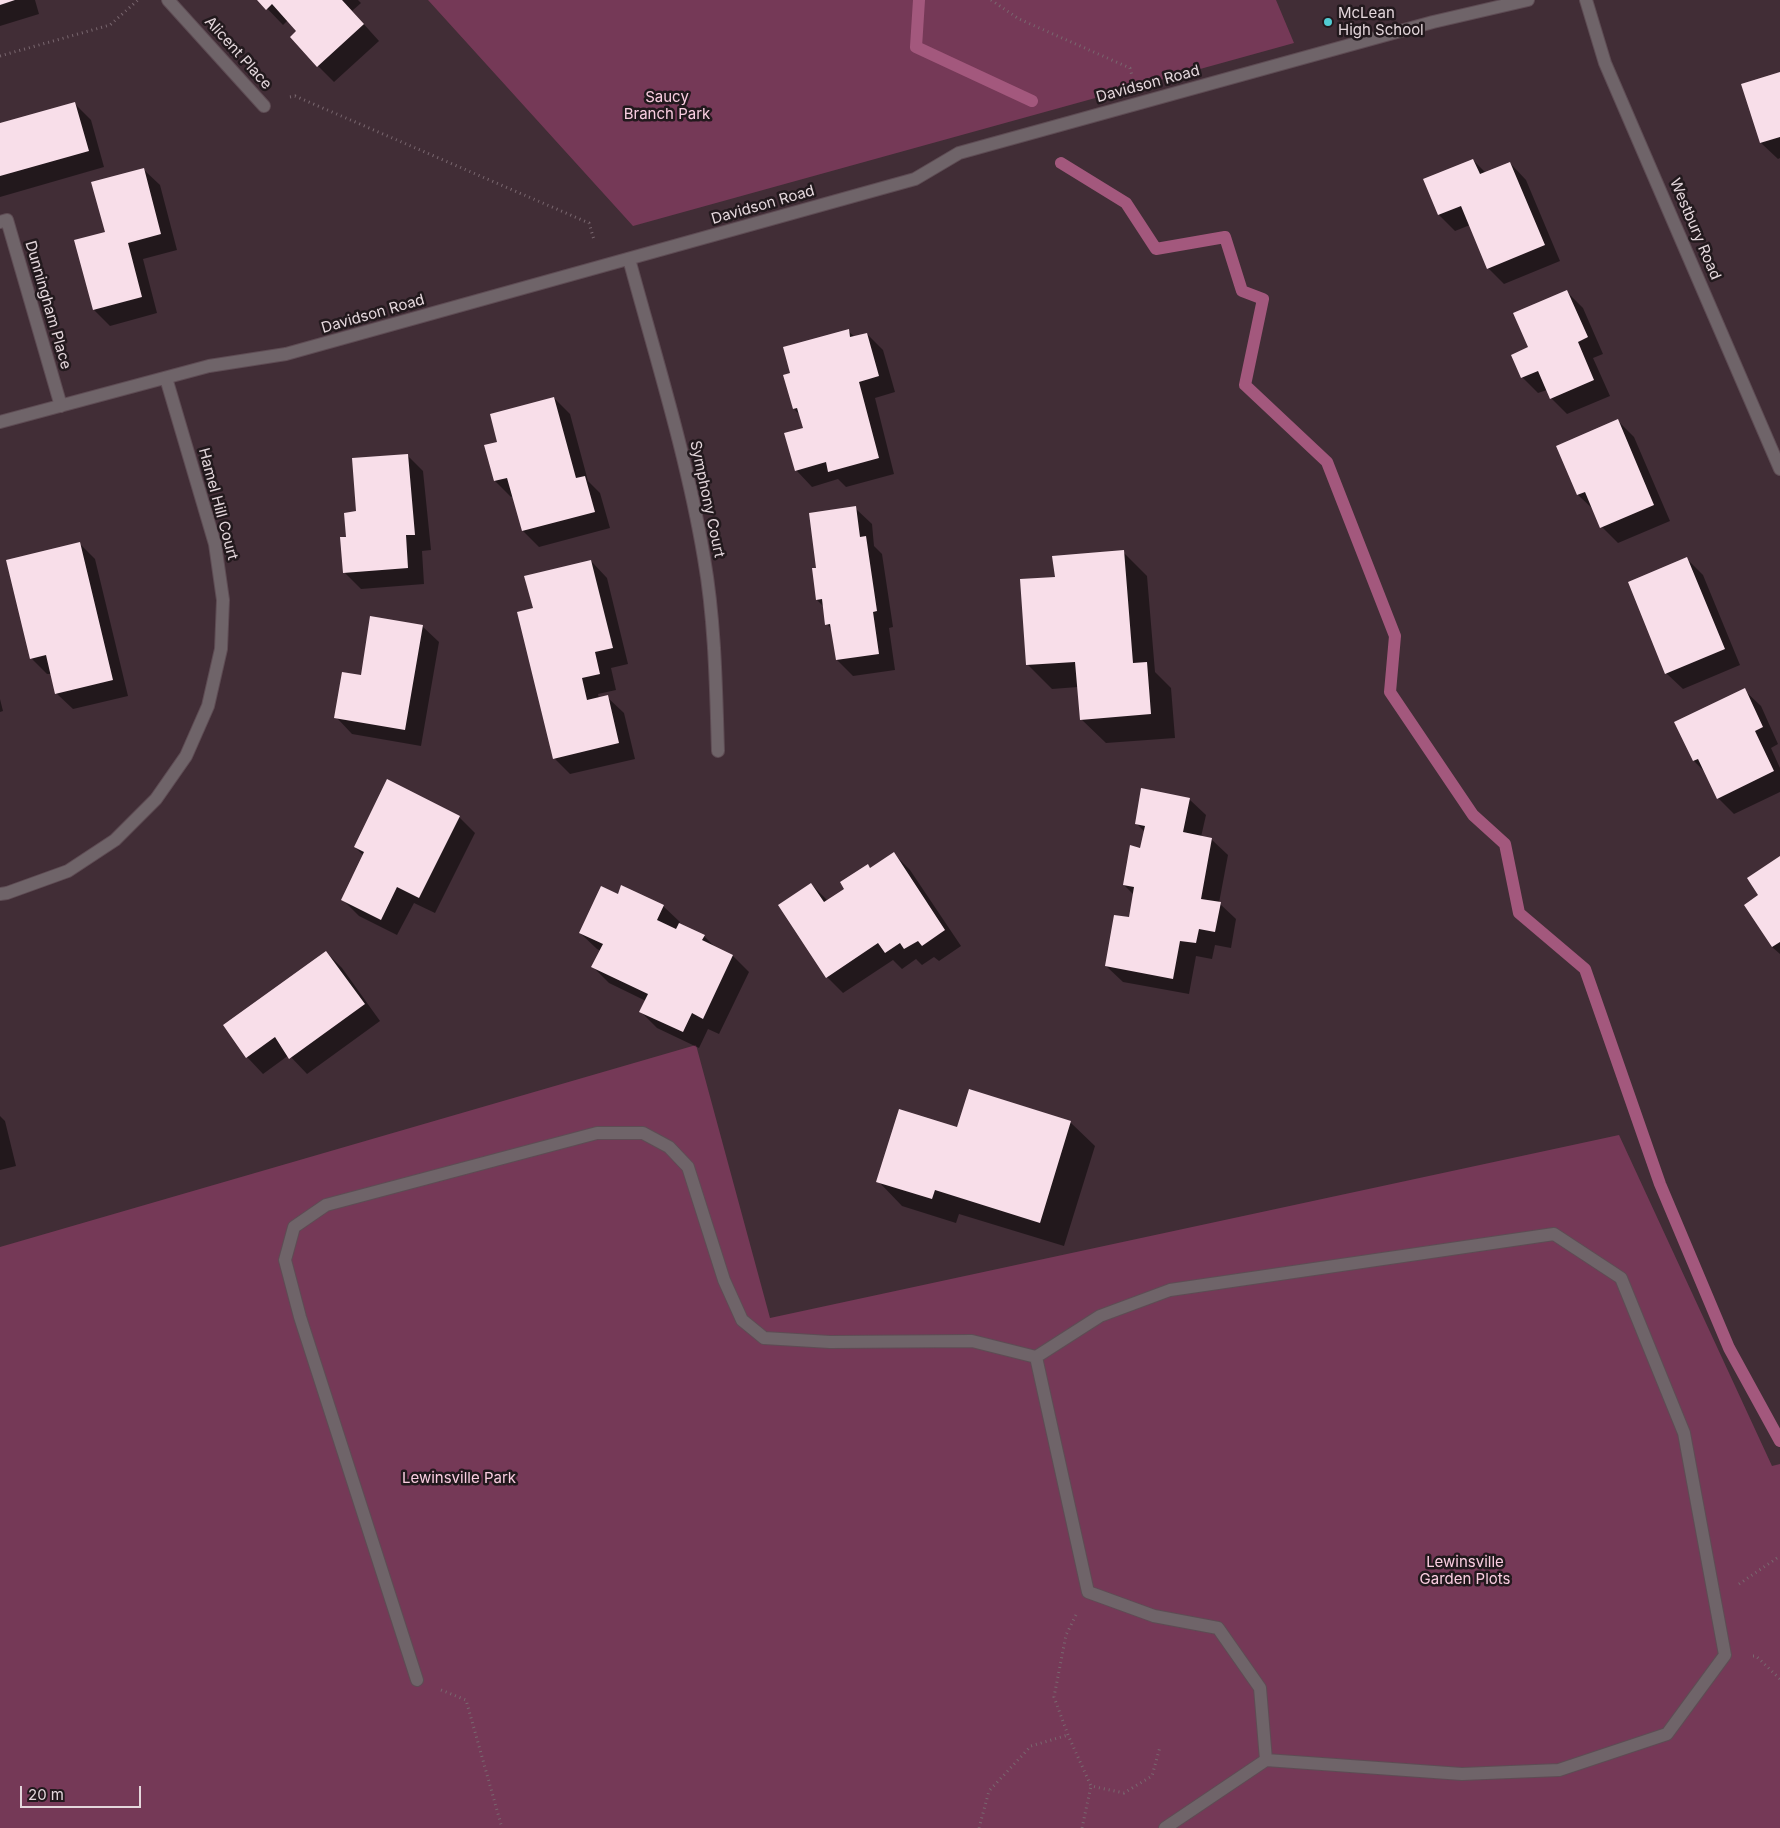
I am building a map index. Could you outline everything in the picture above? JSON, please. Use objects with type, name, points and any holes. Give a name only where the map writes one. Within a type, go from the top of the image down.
[{"type":"street","name":"Alicent Place","points":[[168,0],[264,106]]},
{"type":"street","name":"Davidson Road","points":[[0,422],[209,366],[286,354],[602,267],[916,179],[958,153],[1433,22],[1528,0]]},
{"type":"street","name":"Westbury Road","points":[[1586,0],[1605,63],[1780,469]]},
{"type":"street","name":"Dunningham Place","points":[[0,222],[7,220],[60,406]]},
{"type":"street","name":"Symphony Court","points":[[629,259],[690,484],[705,559],[715,658],[718,751]]},
{"type":"street","name":"Hamel Hill Court","points":[[0,894],[68,871],[115,840],[156,799],[186,756],[208,706],[221,649],[223,600],[215,544],[166,378]]},
{"type":"street","points":[[417,1680],[300,1317],[285,1260],[294,1227],[326,1205],[596,1133],[643,1133],[669,1147],[688,1166],[728,1288],[742,1320],[764,1338],[830,1342],[972,1341],[1036,1357],[1100,1316],[1170,1290],[1554,1234],[1621,1278],[1684,1433],[1725,1655],[1667,1734],[1559,1770],[1462,1774],[1266,1760],[1165,1828]]},
{"type":"street","points":[[1036,1357],[1088,1592],[1154,1616],[1218,1628],[1260,1688],[1266,1760]]},
{"type":"path","points":[[0,56],[110,25],[138,0]]},
{"type":"path","points":[[991,0],[1019,19],[1130,68],[1141,103]]},
{"type":"path","points":[[264,106],[296,96],[589,222],[602,267]]},
{"type":"path","points":[[1714,1600],[1779,1556]]},
{"type":"path","points":[[1082,1828],[1091,1786],[1068,1735],[1054,1697],[1066,1635],[1088,1592]]},
{"type":"path","points":[[1725,1655],[1756,1656],[1780,1679]]},
{"type":"path","points":[[417,1680],[466,1700],[502,1828]]},
{"type":"path","points":[[978,1828],[989,1791],[1031,1746],[1068,1735]]},
{"type":"path","points":[[1091,1786],[1124,1793],[1152,1776],[1160,1747]]},
{"type":"green space","name":"Saucy Branch Park","points":[[428,0],[1276,0],[1294,43],[633,226]]},
{"type":"green space","name":"Lewinsville Park","points":[[696,1045],[770,1318],[1619,1135],[1772,1466],[1780,1464],[1780,1828],[0,1828],[0,1247]]},
{"type":"building","points":[[0,0],[15,0],[0,5]]},
{"type":"building","points":[[257,0],[342,0],[364,24],[317,67],[290,37],[296,31],[272,4],[266,10]]},
{"type":"building","points":[[1780,72],[1780,137],[1760,143],[1741,84]]},
{"type":"building","points":[[75,102],[89,151],[0,176],[0,123]]},
{"type":"building","points":[[1473,159],[1480,174],[1510,162],[1545,245],[1487,269],[1461,206],[1438,215],[1423,179]]},
{"type":"building","points":[[144,168],[161,234],[128,243],[142,297],[93,310],[74,240],[105,232],[91,182]]},
{"type":"building","points":[[1567,290],[1588,337],[1578,342],[1594,380],[1550,399],[1538,371],[1521,378],[1511,355],[1528,347],[1513,313]]},
{"type":"building","points":[[849,329],[850,337],[867,333],[879,376],[859,382],[879,458],[828,472],[826,462],[795,471],[784,433],[803,428],[797,408],[793,409],[783,375],[790,373],[783,347]]},
{"type":"building","points":[[554,397],[576,478],[585,476],[595,512],[522,531],[507,478],[494,481],[484,445],[497,442],[490,414]]},
{"type":"building","points":[[1618,419],[1654,505],[1600,528],[1585,492],[1577,495],[1556,446]]},
{"type":"building","points":[[408,454],[415,535],[406,535],[408,568],[343,573],[340,537],[346,537],[344,513],[356,511],[352,458]]},
{"type":"building","points":[[856,506],[860,537],[866,536],[877,611],[873,612],[879,654],[836,660],[830,624],[825,625],[822,599],[816,600],[812,568],[816,568],[809,513]]},
{"type":"building","points":[[80,542],[113,680],[55,694],[46,655],[30,659],[6,560]]},
{"type":"building","points":[[1124,550],[1133,663],[1147,662],[1151,714],[1080,720],[1075,662],[1026,665],[1020,579],[1055,577],[1052,556]]},
{"type":"building","points":[[1687,557],[1725,649],[1665,674],[1628,582]]},
{"type":"building","points":[[591,560],[613,648],[595,652],[600,674],[582,678],[587,700],[608,695],[619,743],[553,759],[517,612],[533,608],[524,576]]},
{"type":"building","points":[[370,616],[423,625],[405,730],[334,718],[342,672],[361,675]]},
{"type":"building","points":[[1745,688],[1763,727],[1755,731],[1774,771],[1717,799],[1698,759],[1693,761],[1674,722]]},
{"type":"building","points":[[387,779],[460,816],[419,898],[397,887],[381,920],[341,900],[364,852],[354,847]]},
{"type":"building","points":[[1141,788],[1190,798],[1183,832],[1212,838],[1201,899],[1221,902],[1215,932],[1199,929],[1196,943],[1180,941],[1173,979],[1105,966],[1114,915],[1129,917],[1134,887],[1123,885],[1130,845],[1140,848],[1145,826],[1135,824]]},
{"type":"building","points":[[894,852],[945,930],[922,946],[918,941],[904,949],[900,943],[885,953],[878,943],[826,978],[778,905],[811,883],[824,902],[844,889],[840,882],[868,864],[870,868]]},
{"type":"building","points":[[1780,856],[1780,942],[1772,947],[1744,905],[1758,895],[1747,878]]},
{"type":"building","points":[[621,885],[664,905],[657,920],[676,929],[679,923],[705,935],[702,940],[733,955],[703,1019],[692,1013],[683,1032],[639,1012],[648,994],[591,967],[603,944],[579,933],[601,886],[618,894]]},
{"type":"building","points":[[326,951],[365,1004],[289,1059],[275,1037],[246,1058],[223,1025]]},
{"type":"building","points":[[969,1089],[1071,1121],[1040,1223],[935,1190],[932,1199],[876,1182],[899,1109],[957,1127]]},
{"type":"waterway","points":[[919,0],[916,47],[1032,101]]},
{"type":"waterway","points":[[1061,163],[1126,203],[1156,249],[1225,237],[1242,291],[1263,299],[1245,385],[1327,462],[1395,636],[1390,692],[1473,815],[1505,844],[1519,913],[1585,969],[1660,1184],[1729,1348],[1780,1441]]},
{"type":"place","name":"McLean High School","points":[[1328,22]]},
{"type":"park label","name":"Lewinsville Garden Plots","points":[[1465,1570]]}]
